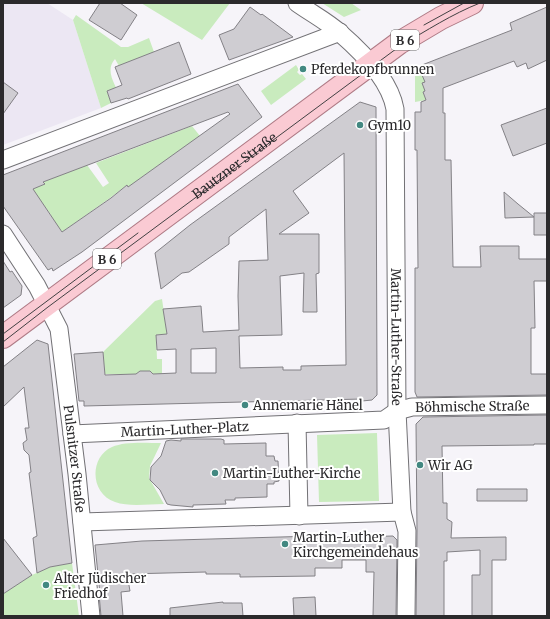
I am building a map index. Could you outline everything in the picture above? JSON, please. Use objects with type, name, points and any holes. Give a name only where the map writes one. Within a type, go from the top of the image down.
[{"type":"main road","name":"Bautzner Straße","points":[[3,337],[399,43],[441,18],[472,3]]},
{"type":"street","name":"Martin-Luther-Straße","points":[[297,3],[340,32],[371,64],[389,90],[394,101],[397,410],[402,512],[407,531],[406,616]]},
{"type":"street","points":[[3,160],[340,32]]},
{"type":"street","name":"Pulsnitzer Straße","points":[[3,234],[38,286],[58,329],[82,522],[90,616]]},
{"type":"street","name":"Böhmische Straße","points":[[397,410],[412,407],[547,405]]},
{"type":"street","name":"Martin-Luther-Platz","points":[[72,434],[384,420],[397,410]]},
{"type":"street","points":[[298,423],[299,516]]},
{"type":"street","points":[[82,522],[402,512]]},
{"type":"shaded area","points":[[3,3],[47,3],[73,20],[101,108],[3,145]]},
{"type":"green space","points":[[141,3],[230,3],[202,40]]},
{"type":"green space","points":[[322,3],[351,3],[361,10],[344,17]]},
{"type":"green space","points":[[76,15],[121,47],[128,47],[149,38],[154,52],[119,66],[115,59],[112,64],[111,74],[114,84],[122,99],[118,101],[113,89],[107,91],[111,103],[101,108],[73,20]]},
{"type":"green space","points":[[296,65],[299,70],[297,72],[300,75],[302,74],[306,79],[271,105],[261,91]]},
{"type":"green space","points":[[422,65],[425,74],[425,91],[423,92],[426,100],[415,102],[415,69]]},
{"type":"green space","points":[[192,126],[200,136],[139,179],[130,189],[127,185],[62,232],[61,230],[57,233],[47,219],[51,215],[46,208],[41,211],[28,191],[44,184],[43,182],[87,165],[103,187],[109,183],[96,163]]},
{"type":"green space","points":[[162,299],[167,334],[156,335],[157,359],[162,359],[162,374],[152,374],[150,371],[140,371],[138,374],[105,374],[103,352],[155,301]]},
{"type":"green space","points":[[377,433],[379,501],[319,502],[317,435]]},
{"type":"green space","points":[[161,443],[150,466],[149,478],[164,504],[120,504],[107,498],[97,484],[96,475],[96,467],[104,452],[112,447],[123,444]]},
{"type":"green space","name":"Alter Jüdischer Friedhof","points":[[72,563],[79,616],[3,616],[3,594],[32,575],[50,567]]},
{"type":"building","points":[[100,3],[120,3],[137,15],[121,40],[89,20]]},
{"type":"building","points":[[250,7],[293,37],[229,60],[219,35],[234,29]]},
{"type":"building","points":[[547,7],[547,60],[528,69],[526,63],[517,67],[514,61],[443,88],[443,113],[445,113],[445,160],[451,160],[453,267],[481,267],[480,246],[519,246],[519,259],[547,259],[547,281],[534,281],[535,328],[531,328],[531,374],[547,374],[547,395],[417,397],[415,392],[415,268],[418,268],[417,150],[415,150],[415,112],[421,112],[421,102],[426,100],[423,92],[425,91],[422,83],[425,82],[422,75],[425,74],[422,65],[512,30],[510,23]]},
{"type":"building","points":[[179,42],[191,74],[128,99],[127,98],[111,103],[107,91],[122,85],[115,67]]},
{"type":"building","points":[[3,82],[18,93],[3,114]]},
{"type":"building","points":[[238,84],[262,117],[82,252],[53,271],[52,268],[48,270],[3,206],[3,175]],"holes":[[[228,112],[230,114],[62,232],[33,189],[45,184],[43,182]]]},
{"type":"building","points":[[360,102],[376,107],[377,395],[372,400],[362,401],[362,399],[84,406],[84,401],[79,401],[74,354],[103,352],[105,375],[136,374],[140,371],[150,371],[153,374],[176,373],[176,349],[157,350],[156,335],[167,334],[163,309],[201,306],[203,332],[239,330],[239,261],[268,260],[266,209],[229,237],[229,244],[189,272],[182,273],[161,289],[155,253],[190,225]],"holes":[[[344,153],[346,365],[301,366],[301,370],[283,370],[283,367],[240,368],[239,336],[282,335],[280,276],[304,273],[303,312],[317,312],[316,274],[319,273],[319,234],[279,234],[309,213],[293,191]],[[216,348],[216,373],[191,373],[191,349]]]},
{"type":"building","points":[[547,108],[547,143],[513,156],[501,125]]},
{"type":"building","points":[[504,192],[518,204],[534,217],[505,218]]},
{"type":"building","points":[[534,213],[547,213],[547,235],[534,235]]},
{"type":"building","points":[[3,261],[22,286],[21,295],[3,308]]},
{"type":"building","points":[[37,340],[48,344],[72,563],[50,567],[37,573],[33,538],[37,536],[29,473],[31,472],[29,455],[24,450],[23,443],[27,440],[25,428],[29,428],[24,387],[3,407],[3,367]]},
{"type":"building","points":[[547,415],[547,444],[442,446],[443,503],[447,503],[447,519],[452,522],[451,538],[506,537],[506,560],[492,560],[492,616],[472,616],[472,575],[480,575],[480,550],[447,552],[447,561],[444,561],[444,616],[416,616],[416,424],[423,417]]},
{"type":"building","name":"Martin-Luther-Kirche","points":[[181,439],[221,439],[224,440],[224,444],[266,443],[266,456],[274,456],[275,461],[278,461],[279,481],[274,482],[274,484],[267,484],[267,497],[235,498],[235,500],[225,500],[226,504],[193,505],[193,507],[167,504],[160,490],[150,480],[151,467],[161,456],[166,441],[181,441]]},
{"type":"building","points":[[477,489],[527,489],[527,501],[477,501]]},
{"type":"building","points":[[315,536],[315,538],[393,536],[397,540],[396,616],[373,616],[374,572],[366,572],[366,560],[342,560],[342,568],[315,568],[315,576],[240,577],[240,574],[206,574],[206,572],[127,574],[130,591],[121,592],[123,616],[101,616],[95,545],[142,541]]},
{"type":"building","points":[[3,538],[32,575],[3,594]]},
{"type":"building","points":[[315,597],[316,616],[294,616],[293,598]]},
{"type":"building","points":[[223,602],[242,603],[243,616],[170,616],[170,608]]},
{"type":"tram line","points":[[424,25],[464,3]]},
{"type":"tram line","points":[[3,342],[400,46],[449,17],[480,3]]},
{"type":"tram line","points":[[3,334],[138,233]]},
{"type":"place","name":"Pferdekopfbrunnen","points":[[303,69]]},
{"type":"place","name":"Gym10","points":[[360,125]]},
{"type":"place","name":"Annemarie Hänel","points":[[245,405]]},
{"type":"place","name":"Wir AG","points":[[420,465]]},
{"type":"place","name":"Martin-Luther-Kirche","points":[[215,473]]},
{"type":"place","name":"Martin-Luther Kirchgemeindehaus","points":[[285,544]]},
{"type":"place","name":"Alter Jüdischer Friedhof","points":[[46,585]]}]
